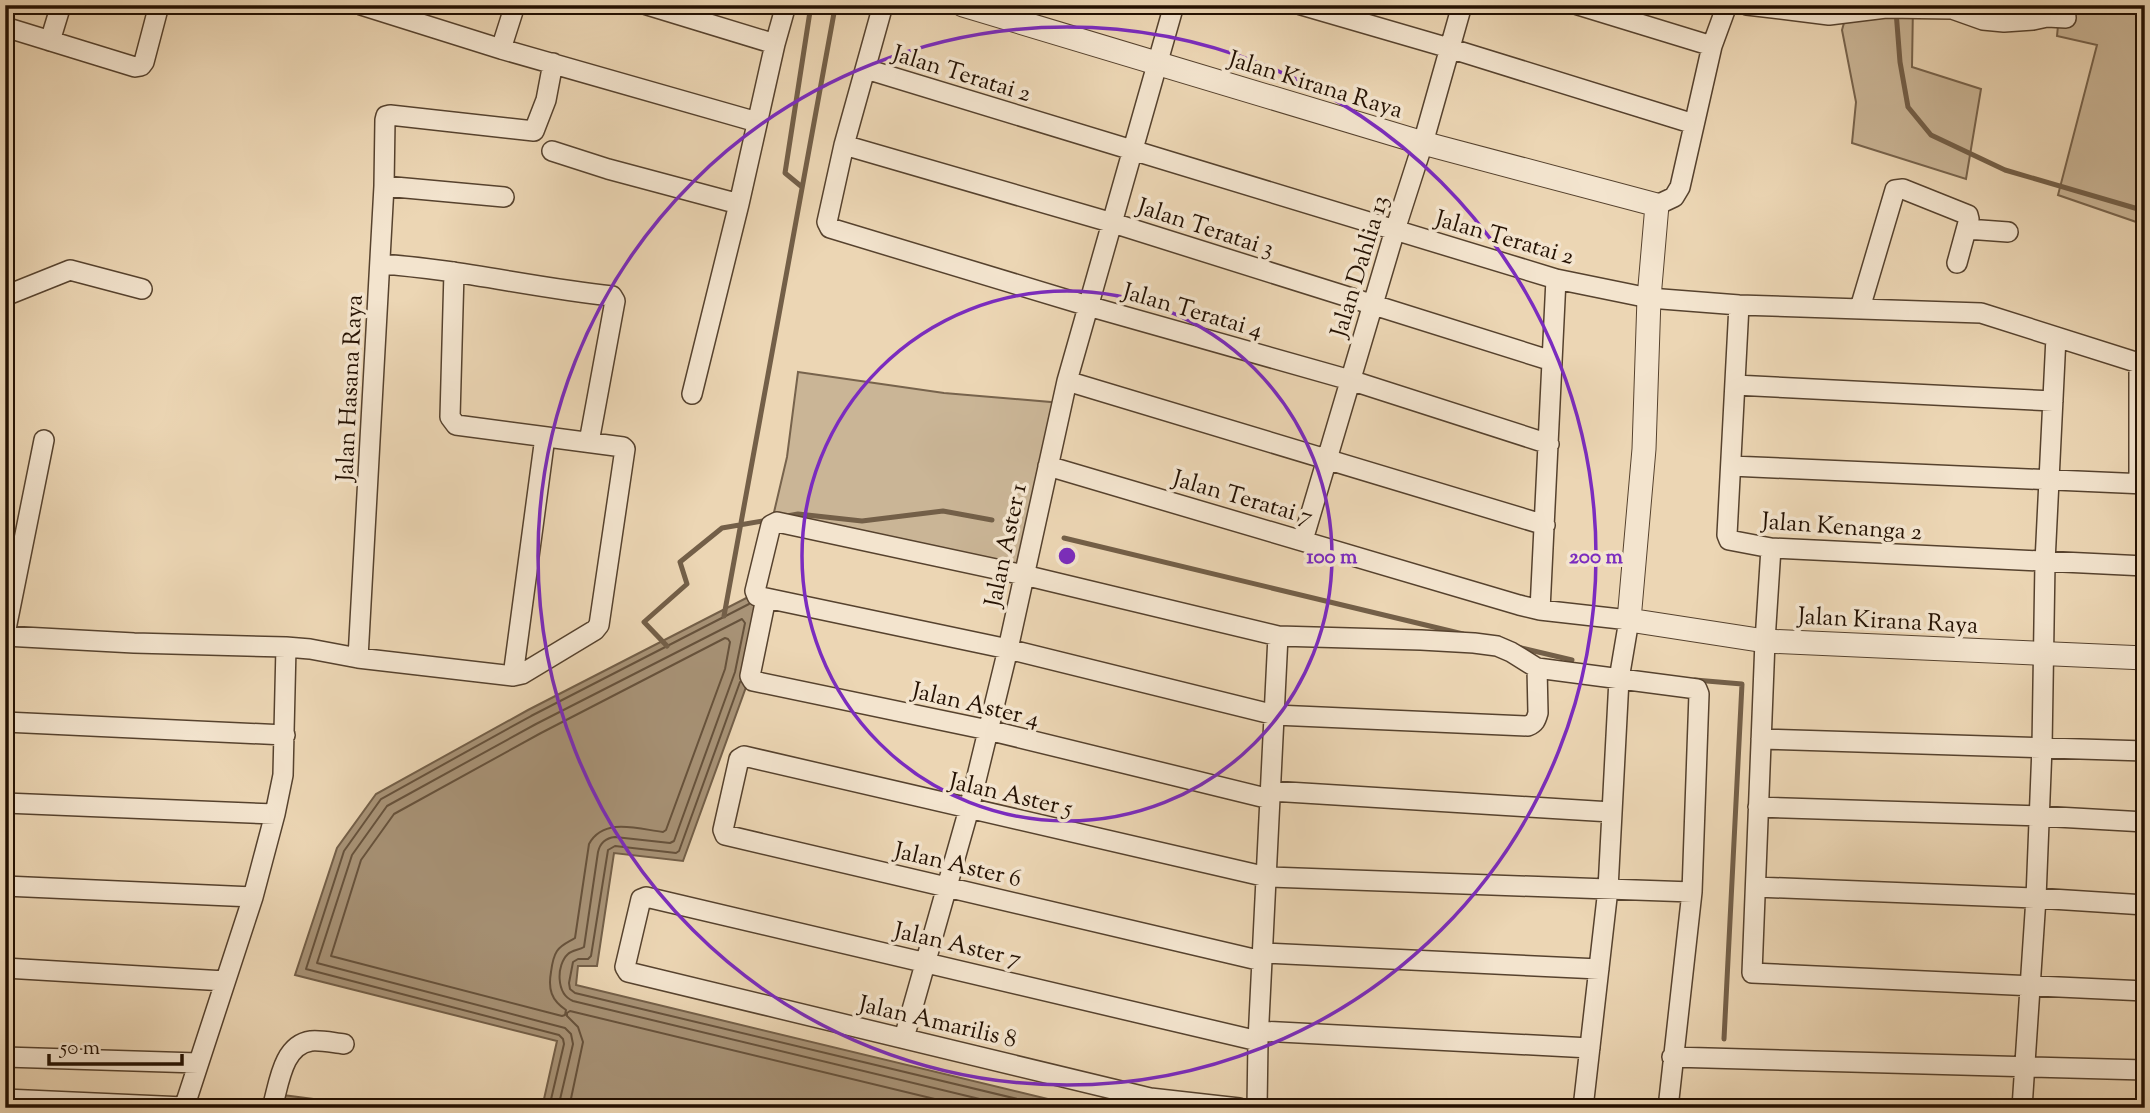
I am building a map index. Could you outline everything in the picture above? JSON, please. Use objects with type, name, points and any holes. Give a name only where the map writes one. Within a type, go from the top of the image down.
[{"type":"street","points":[[50,41],[61,5]]},
{"type":"street","points":[[5,27],[135,68],[144,62],[159,5]]},
{"type":"street","points":[[361,5],[757,122]]},
{"type":"street","points":[[501,48],[515,5]]},
{"type":"street","points":[[647,5],[775,44]]},
{"type":"street","points":[[692,394],[786,5]]},
{"type":"street","points":[[844,145],[883,5]]},
{"type":"street","name":"Jalan Kirana Raya","points":[[963,5],[1423,143],[1657,205]]},
{"type":"street","name":"Jalan Aster 1","points":[[904,1038],[969,809],[1008,649],[1067,381],[1174,5]]},
{"type":"street","points":[[1301,5],[1694,124]]},
{"type":"street","name":"Jalan Dahlia 13","points":[[1303,540],[1462,5]]},
{"type":"street","points":[[1578,5],[1712,46]]},
{"type":"street","points":[[1583,1108],[1608,888],[1619,680],[1629,620],[1644,449],[1649,298],[1657,205],[1674,197],[1680,187],[1712,46],[1727,5]]},
{"type":"street","points":[[1747,5],[1831,10],[1952,9],[1983,20],[2004,22],[2047,17],[2066,18],[2065,5]]},
{"type":"street","name":"Jalan Hasana Raya","points":[[358,658],[386,116],[390,114],[534,131],[546,100],[553,63]]},
{"type":"street","name":"Jalan Teratai 2","points":[[866,69],[1556,279],[1649,298],[1740,305],[1981,313],[2142,365]]},
{"type":"street","name":"Jalan Teratai 4","points":[[844,145],[827,222],[830,228],[1088,306],[1350,380],[1549,444]]},
{"type":"street","name":"Jalan Teratai 3","points":[[844,145],[1114,223],[1552,361]]},
{"type":"street","points":[[552,151],[739,204]]},
{"type":"street","points":[[384,186],[504,197]]},
{"type":"street","points":[[1860,308],[1895,190],[1903,189],[1965,213],[1969,219],[1957,263]]},
{"type":"street","points":[[1967,229],[2008,232]]},
{"type":"street","points":[[380,264],[416,266],[615,298],[589,442]]},
{"type":"street","points":[[5,296],[70,270],[142,289]]},
{"type":"street","points":[[44,440],[5,635],[134,643],[286,647],[513,676],[522,674],[587,636],[599,625],[626,453],[623,447],[456,425],[451,421],[454,272]]},
{"type":"street","points":[[1540,610],[1556,279]]},
{"type":"street","name":"Jalan Kenanga 2","points":[[1740,305],[1727,535],[1729,540],[1771,548],[2145,566]]},
{"type":"street","points":[[2022,1108],[2036,898],[2045,562],[2056,337]]},
{"type":"street","points":[[1731,466],[2142,484],[2142,365]]},
{"type":"street","points":[[1067,381],[1545,525]]},
{"type":"street","points":[[1735,385],[2053,401]]},
{"type":"street","points":[[513,676],[545,437]]},
{"type":"street","name":"Jalan Teratai 7","points":[[1048,466],[1540,610],[1629,620]]},
{"type":"street","points":[[1537,668],[1538,713],[1533,724],[1528,726],[1275,715],[1008,649],[757,596],[755,591],[771,525],[777,522],[1024,575],[1279,636],[1474,643],[1497,646],[1537,668],[1698,690],[1692,892],[1668,1108]]},
{"type":"street","points":[[1771,548],[1752,973],[2145,991]]},
{"type":"street","name":"Jalan Aster 4","points":[[766,598],[750,676],[752,681],[988,730],[1270,795],[1611,811]]},
{"type":"street","name":"Jalan Kirana Raya","points":[[1629,620],[1765,641],[2145,658]]},
{"type":"street","points":[[1257,1108],[1258,1036],[1279,636]]},
{"type":"street","points":[[5,1099],[184,1108],[253,897],[275,814],[283,775],[286,647]]},
{"type":"street","points":[[5,722],[285,735]]},
{"type":"street","points":[[1761,739],[2145,751]]},
{"type":"street","name":"Jalan Aster 5","points":[[744,756],[1267,877],[1692,892]]},
{"type":"street","name":"Jalan Aster 6","points":[[744,756],[739,760],[723,830],[725,835],[1262,957],[1599,969]]},
{"type":"street","points":[[5,803],[275,814]]},
{"type":"street","points":[[1758,807],[2145,822]]},
{"type":"street","points":[[5,886],[253,897]]},
{"type":"street","points":[[1756,887],[2145,905]]},
{"type":"street","name":"Jalan Aster 7","points":[[628,972],[625,967],[641,899],[646,897],[1258,1036],[1590,1048]]},
{"type":"street","points":[[5,968],[225,981]]},
{"type":"street","name":"Jalan Amarilis 8","points":[[628,972],[1150,1098],[1239,1108]]},
{"type":"street","points":[[272,1108],[285,1064],[291,1052],[301,1043],[314,1041],[344,1044]]},
{"type":"street","points":[[5,1057],[198,1063]]},
{"type":"street","points":[[1672,1057],[2145,1070]]},
{"type":"shaded area","points":[[1849,5],[1913,5],[1912,67],[1981,89],[1966,179],[1852,143],[1856,102],[1842,30]]},
{"type":"shaded area","points":[[2060,5],[2145,6],[2145,225],[2058,195],[2097,45],[2057,36]]},
{"type":"shaded area","points":[[798,372],[944,393],[1062,403],[1024,575],[771,525],[787,457]]},
{"type":"water","points":[[756,593],[750,676],[683,861],[614,853],[597,966],[578,966],[576,985],[1085,1108],[542,1108],[557,1041],[295,975],[337,848],[376,794],[528,710]]},
{"type":"water","points":[[283,1095],[382,1108],[281,1108]]},
{"type":"waterway","points":[[802,187],[785,173],[811,5]]},
{"type":"waterway","points":[[1896,11],[1900,62],[1908,107],[1931,135],[2005,170],[2145,211]]},
{"type":"waterway","points":[[724,616],[834,13]]},
{"type":"waterway","points":[[787,516],[798,514],[862,521],[943,511],[992,520]]},
{"type":"waterway","points":[[667,646],[644,622],[687,584],[680,562],[722,528],[768,520]]},
{"type":"waterway","points":[[1064,538],[1463,634]]},
{"type":"waterway","points":[[1517,647],[1572,660]]},
{"type":"waterway","points":[[1695,680],[1742,684],[1724,1039]]}]
